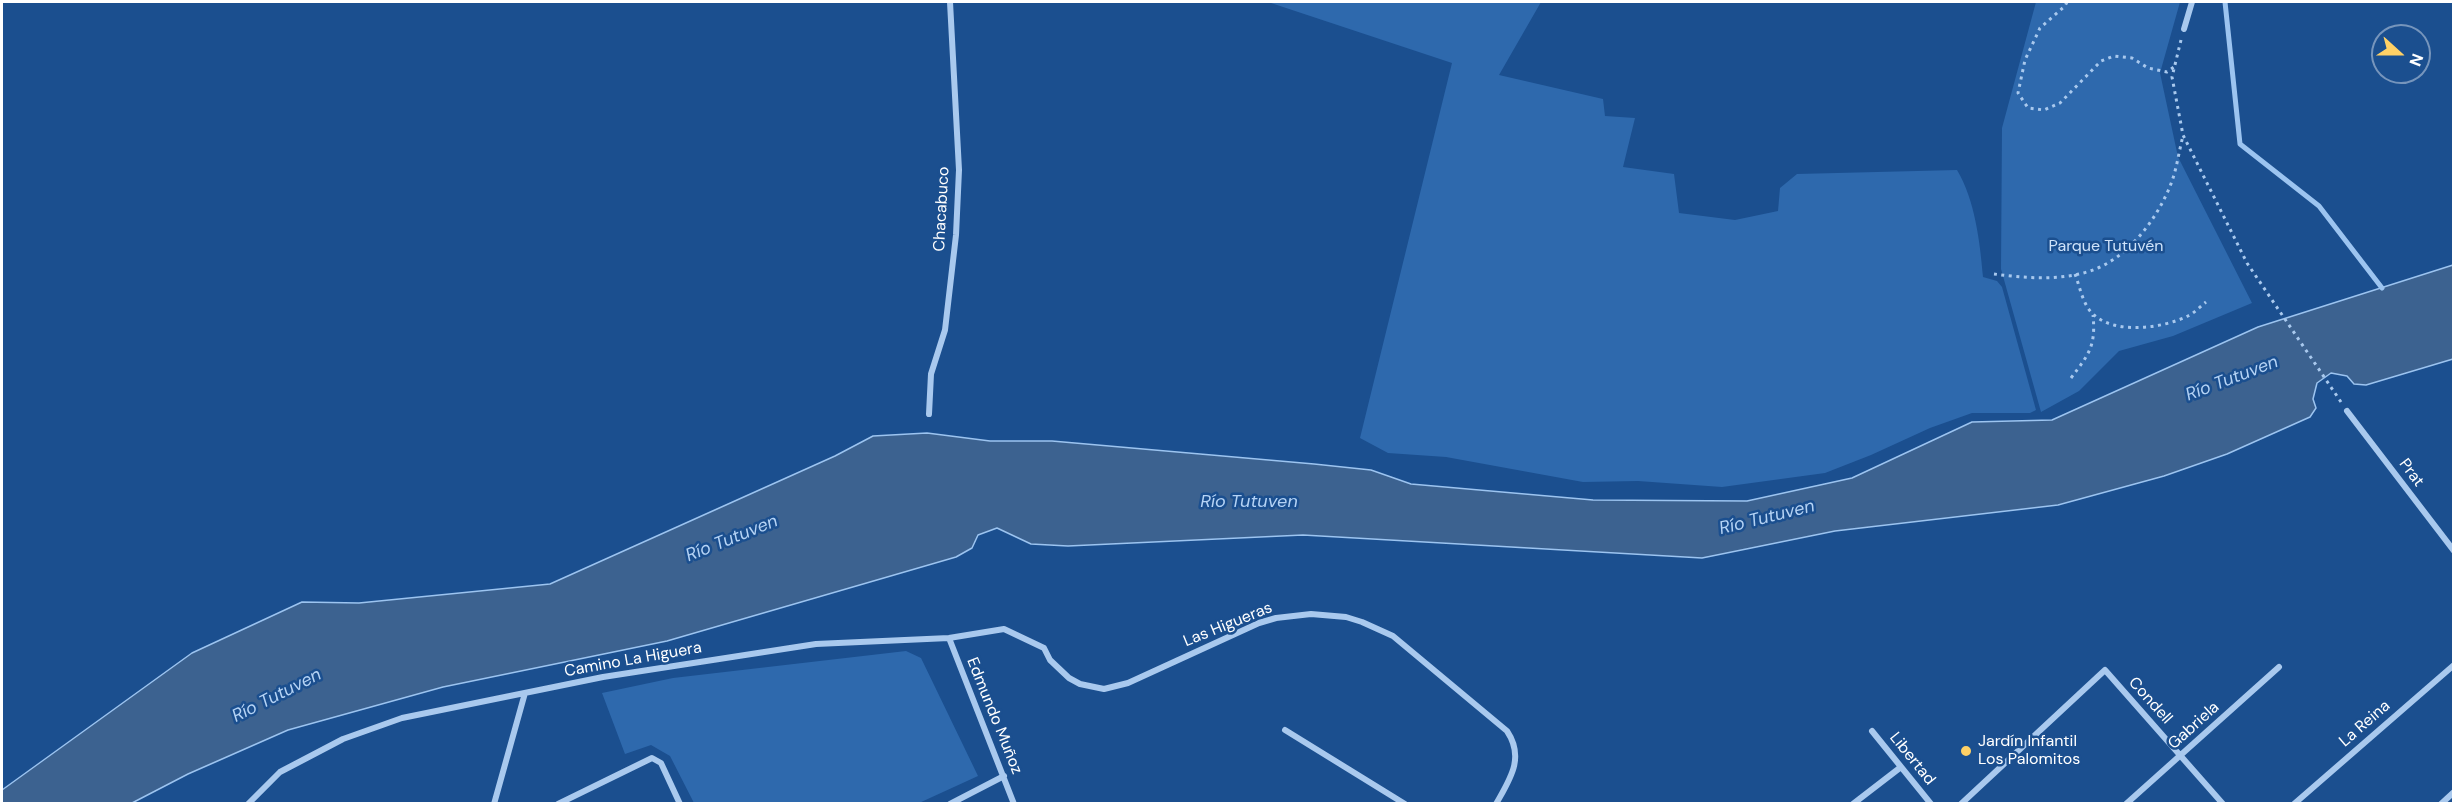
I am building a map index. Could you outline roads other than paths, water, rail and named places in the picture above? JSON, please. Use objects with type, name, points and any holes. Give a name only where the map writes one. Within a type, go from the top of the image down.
[{"type":"street","name":"Chacabuco","points":[[929,414],[931,374],[945,330],[956,235],[959,170],[950,2]]},
{"type":"street","points":[[2184,29],[2192,2]]},
{"type":"street","name":"Prat","points":[[2347,411],[2454,551]]},
{"type":"street","name":"Las Higueras","points":[[1044,648],[1050,660],[1069,678],[1080,684],[1104,688],[1128,683],[1259,623],[1276,618],[1320,614],[1362,622],[1393,636],[1508,731],[1516,749],[1515,769],[1496,804]]},
{"type":"street","name":"Camino La Higuera","points":[[248,804],[280,772],[343,739],[402,717],[603,676],[816,644],[949,638],[1005,629],[1044,648]]},
{"type":"street","name":"Edmundo Muñoz","points":[[949,638],[1014,804]]},
{"type":"street","name":"La Reina","points":[[2294,804],[2454,665]]},
{"type":"street","name":"Gabriela","points":[[2126,804],[2279,668]]},
{"type":"street","name":"Condell","points":[[1961,804],[2104,670],[2223,804]]},
{"type":"street","points":[[494,804],[525,693]]},
{"type":"street","points":[[1285,730],[1405,804]]},
{"type":"street","name":"Libertad","points":[[1872,731],[1931,804]]},
{"type":"street","points":[[558,804],[652,758],[661,763],[680,804]]},
{"type":"street","points":[[1853,804],[1901,767]]},
{"type":"street","points":[[950,804],[1004,776]]},
{"type":"street","points":[[2441,804],[2454,792]]},
{"type":"water","name":"Río Tutuven","points":[[2453,265],[2453,359],[2366,385],[2354,384],[2347,376],[2331,373],[2317,383],[2313,399],[2316,408],[2310,417],[2227,454],[2164,476],[2058,505],[1835,531],[1702,558],[1303,535],[1068,546],[1031,544],[997,528],[978,535],[972,548],[956,557],[667,641],[443,687],[288,730],[188,774],[132,803],[2,803],[2,790],[192,653],[302,602],[359,603],[550,584],[835,456],[873,436],[927,433],[990,441],[1052,441],[1314,464],[1371,470],[1411,484],[1593,500],[1747,501],[1852,478],[1972,422],[2052,420],[2258,327]]},
{"type":"waterway","points":[[2225,2],[2240,144],[2319,206],[2382,288]]},
{"type":"place","name":"Jardín Infantil Los Palomitos","points":[[1966,751]]},
{"type":"park label","name":"Parque Tutuvén","points":[[2106,247]]}]
